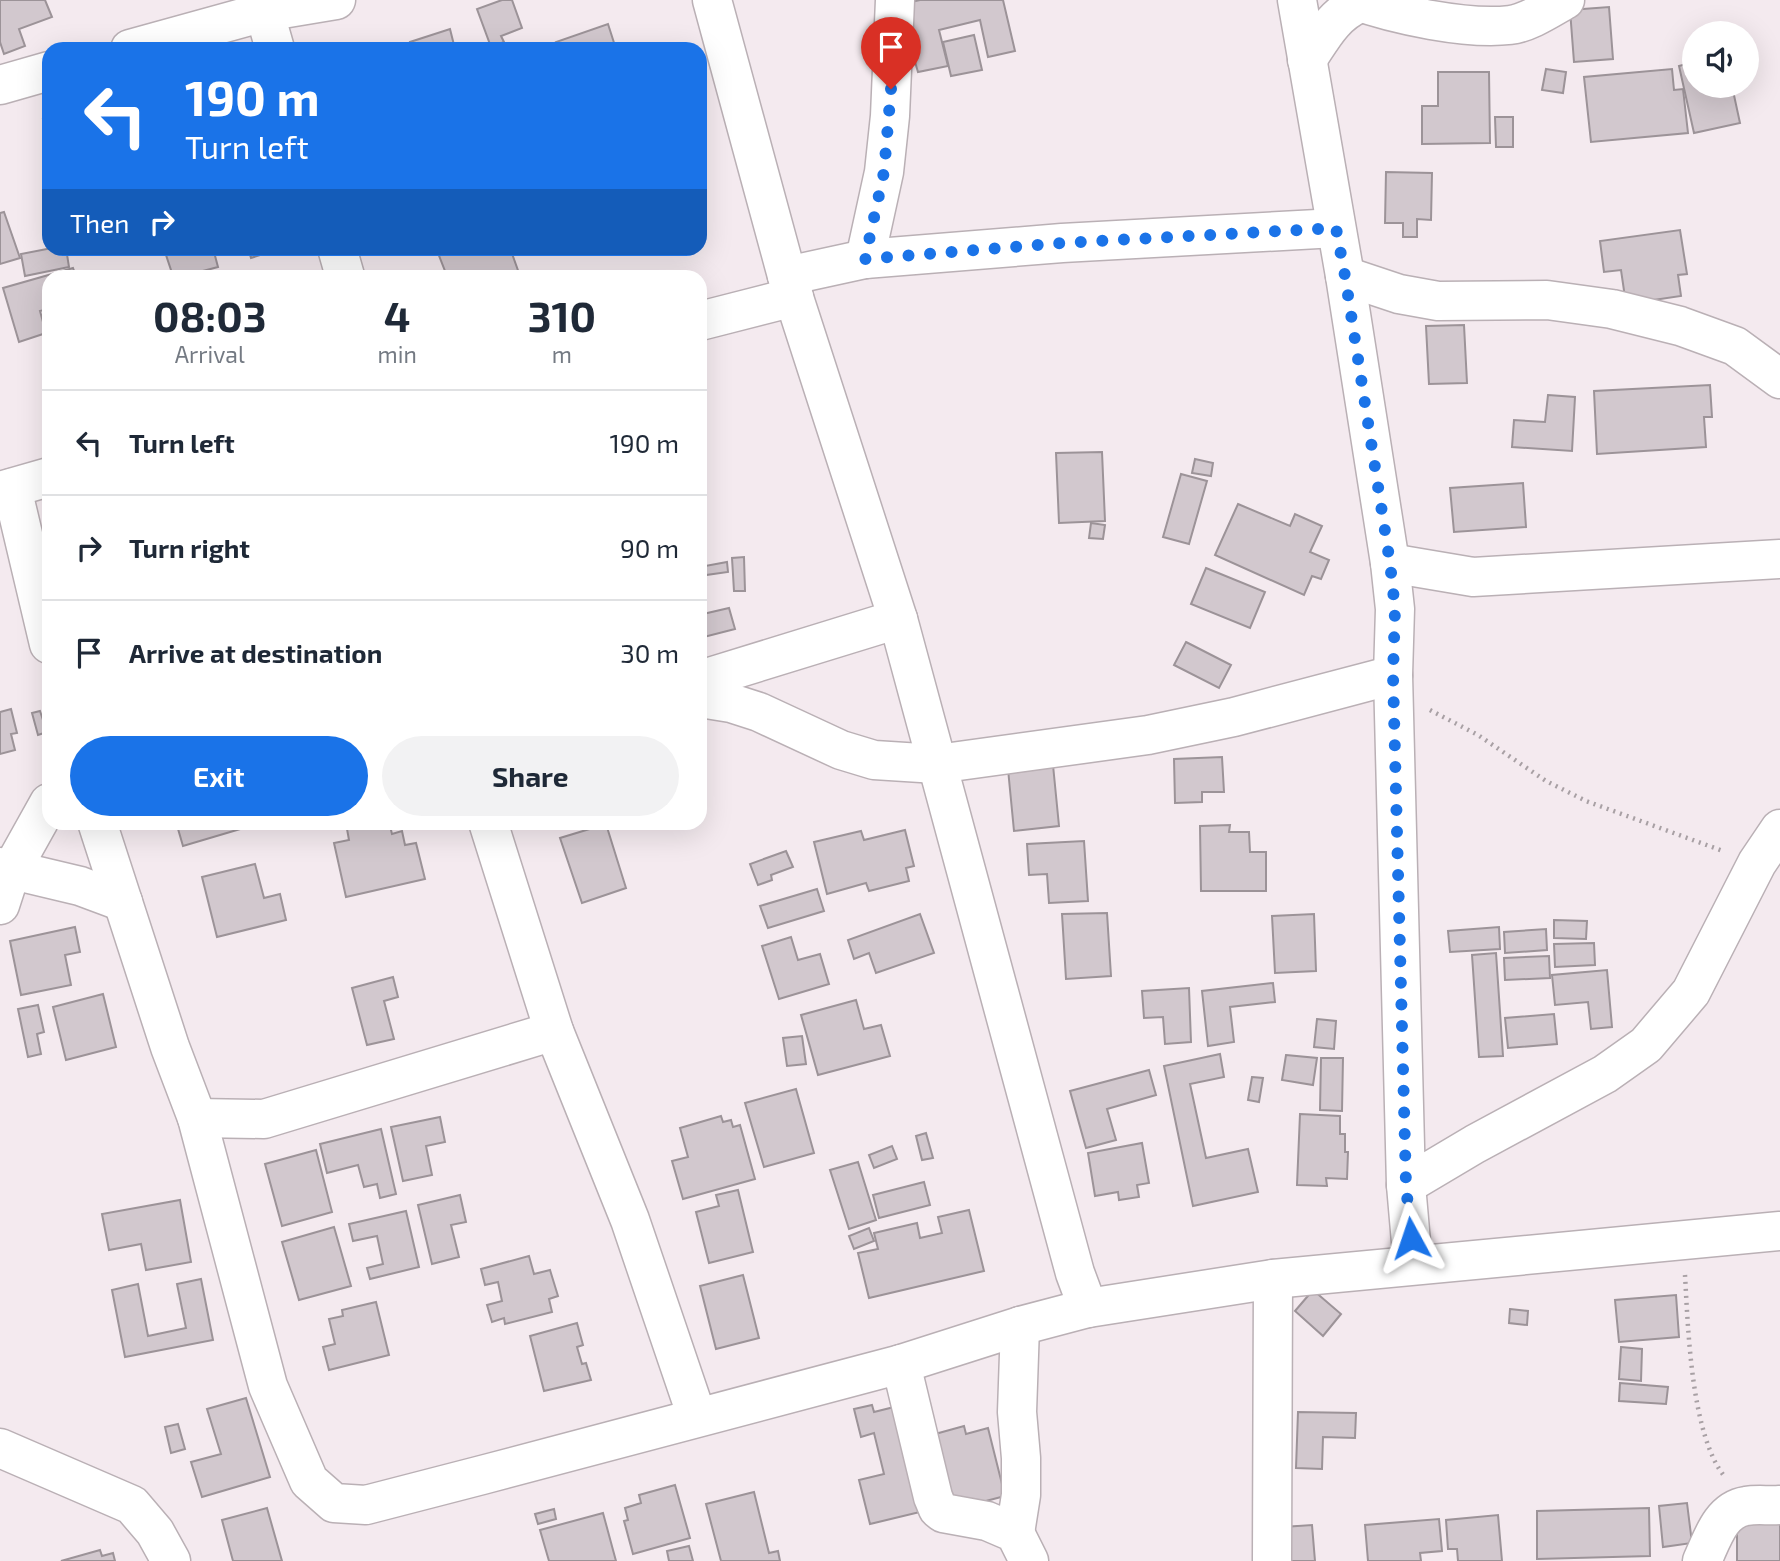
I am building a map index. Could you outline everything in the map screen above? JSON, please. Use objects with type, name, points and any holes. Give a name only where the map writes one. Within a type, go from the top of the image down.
[{"type":"street","points":[[151,42],[262,6],[336,0]]},
{"type":"street","points":[[712,0],[791,287],[898,619],[1075,1273],[1087,1308]]},
{"type":"street","points":[[865,259],[884,172],[890,116],[895,0]]},
{"type":"street","points":[[1297,0],[1345,276],[1395,609],[1394,685],[1406,1185],[1413,1265]]},
{"type":"street","points":[[1307,60],[1328,28],[1357,1],[1385,11],[1485,25],[1513,25],[1565,0]]},
{"type":"street","points":[[262,6],[273,42]]},
{"type":"street","points":[[0,85],[42,73]]},
{"type":"street","points":[[707,318],[865,259],[1062,243],[1336,228]]},
{"type":"street","points":[[1345,276],[1399,293],[1438,301],[1548,300],[1612,309],[1680,326],[1734,346],[1780,379]]},
{"type":"street","points":[[42,479],[6,489],[42,619]]},
{"type":"street","points":[[1390,563],[1473,577],[1780,559]]},
{"type":"street","points":[[1395,609],[1473,577]]},
{"type":"street","points":[[707,678],[898,619]]},
{"type":"street","points":[[707,699],[759,712],[841,750],[874,760],[937,764],[1149,735],[1394,685]]},
{"type":"street","points":[[874,760],[951,820]]},
{"type":"street","points":[[42,815],[4,881],[70,883],[123,902]]},
{"type":"street","points":[[1406,1185],[1605,1073],[1646,1045],[1691,992],[1757,863],[1780,829]]},
{"type":"street","points":[[100,830],[170,1047],[197,1118],[268,1387],[309,1481],[334,1503],[366,1505],[901,1364],[1087,1308],[1273,1279],[1780,1231]]},
{"type":"street","points":[[491,830],[554,1031],[629,1220],[697,1417]]},
{"type":"street","points":[[197,1118],[264,1119],[554,1031]]},
{"type":"street","points":[[212,1175],[235,1143],[264,1119]]},
{"type":"street","points":[[1272,1561],[1273,1279]]},
{"type":"street","points":[[1020,1326],[1017,1412],[1021,1458],[1022,1547]]},
{"type":"street","points":[[901,1364],[933,1497],[939,1509],[950,1516],[987,1521],[1022,1547]]},
{"type":"street","points":[[0,1448],[132,1505],[155,1532],[171,1561]]},
{"type":"street","points":[[1702,1561],[1719,1525],[1730,1513],[1745,1506],[1774,1505]]},
{"type":"path","points":[[1394,685],[1478,734],[1546,780],[1586,801],[1757,863]]},
{"type":"path","points":[[1682,1239],[1691,1357],[1698,1407],[1709,1447],[1719,1470],[1729,1482],[1774,1505]]},
{"type":"building","points":[[0,0],[45,0],[52,17],[19,29],[25,46],[4,54],[0,42]]},
{"type":"building","points":[[502,0],[512,0],[522,28],[501,36],[504,42],[489,42],[477,9]]},
{"type":"building","points":[[920,0],[1003,0],[1015,51],[988,57],[980,20],[939,30],[948,66],[918,72],[913,55],[903,58],[902,4]]},
{"type":"building","points":[[1609,7],[1613,59],[1574,62],[1570,10]]},
{"type":"building","points":[[608,24],[614,42],[556,42]]},
{"type":"building","points":[[450,29],[453,42],[410,42]]},
{"type":"building","points":[[974,35],[982,70],[951,76],[943,42]]},
{"type":"building","points":[[1546,69],[1566,72],[1563,93],[1542,90]]},
{"type":"building","points":[[1672,69],[1674,90],[1682,89],[1688,133],[1591,142],[1584,77]]},
{"type":"building","points":[[1438,72],[1489,72],[1490,143],[1422,144],[1422,106],[1438,106]]},
{"type":"building","points":[[1686,98],[1735,98],[1740,123],[1694,133]]},
{"type":"building","points":[[1495,117],[1513,117],[1513,147],[1496,147]]},
{"type":"building","points":[[1386,172],[1432,173],[1431,220],[1417,219],[1417,237],[1403,237],[1403,223],[1385,223]]},
{"type":"building","points":[[4,212],[20,258],[0,264],[0,213]]},
{"type":"building","points":[[1680,230],[1687,274],[1678,275],[1681,296],[1626,304],[1621,270],[1604,272],[1600,241]]},
{"type":"building","points":[[42,250],[42,256],[67,256],[69,267],[42,270],[42,273],[25,276],[21,254]]},
{"type":"building","points":[[166,256],[215,256],[218,267],[207,270],[171,270]]},
{"type":"building","points":[[439,256],[513,256],[518,270],[445,270]]},
{"type":"building","points":[[42,277],[42,334],[19,342],[3,288]]},
{"type":"building","points":[[1464,325],[1467,383],[1429,384],[1426,326]]},
{"type":"building","points":[[1710,385],[1712,417],[1704,417],[1706,447],[1597,454],[1594,391]]},
{"type":"building","points":[[1548,395],[1575,397],[1572,451],[1512,447],[1514,420],[1545,422]]},
{"type":"building","points":[[1102,452],[1105,521],[1059,523],[1056,453]]},
{"type":"building","points":[[1195,459],[1213,463],[1211,476],[1192,473]]},
{"type":"building","points":[[1181,474],[1207,481],[1189,544],[1163,537]]},
{"type":"building","points":[[1523,483],[1526,527],[1454,532],[1450,488]]},
{"type":"building","points":[[1238,504],[1290,526],[1295,514],[1322,526],[1310,552],[1329,560],[1321,579],[1312,576],[1304,595],[1215,555]]},
{"type":"building","points":[[1091,523],[1105,525],[1103,539],[1089,538]]},
{"type":"building","points":[[744,557],[745,591],[734,591],[732,558]]},
{"type":"building","points":[[727,562],[728,572],[707,575],[707,566]]},
{"type":"building","points":[[1206,568],[1265,592],[1250,628],[1191,604]]},
{"type":"building","points":[[729,608],[735,629],[707,636],[707,613]]},
{"type":"building","points":[[1186,642],[1231,665],[1219,688],[1174,665]]},
{"type":"building","points":[[11,709],[17,733],[11,734],[15,750],[0,754],[0,712]]},
{"type":"building","points":[[40,711],[42,734],[38,735],[32,713]]},
{"type":"building","points":[[1222,757],[1224,792],[1202,792],[1202,802],[1175,803],[1174,759]]},
{"type":"building","points":[[1053,765],[1059,826],[1014,831],[1008,769]]},
{"type":"building","points":[[1230,825],[1229,832],[1249,832],[1250,852],[1266,852],[1266,891],[1201,891],[1200,826]]},
{"type":"building","points":[[178,830],[237,830],[183,846]]},
{"type":"building","points":[[347,830],[391,830],[392,834],[402,831],[405,845],[416,843],[425,879],[346,897],[334,843],[349,840]]},
{"type":"building","points":[[586,830],[608,830],[626,888],[582,903],[560,838]]},
{"type":"building","points":[[905,830],[914,866],[906,868],[909,881],[869,891],[866,883],[827,894],[814,842],[861,831],[864,840]]},
{"type":"building","points":[[1084,841],[1088,901],[1049,903],[1047,874],[1029,875],[1027,844]]},
{"type":"building","points":[[786,851],[793,867],[771,875],[772,880],[758,885],[750,864]]},
{"type":"building","points":[[255,864],[264,898],[280,894],[286,920],[217,937],[202,877]]},
{"type":"building","points":[[817,889],[824,911],[768,928],[760,906]]},
{"type":"building","points":[[1107,913],[1111,976],[1066,979],[1062,914]]},
{"type":"building","points":[[920,914],[934,953],[876,973],[869,953],[854,959],[848,940]]},
{"type":"building","points":[[1314,914],[1316,971],[1275,973],[1272,916]]},
{"type":"building","points":[[1554,920],[1587,921],[1586,939],[1554,938]]},
{"type":"building","points":[[75,927],[80,952],[65,955],[71,985],[21,995],[10,941]]},
{"type":"building","points":[[1499,927],[1500,949],[1450,952],[1448,931]]},
{"type":"building","points":[[1546,929],[1547,950],[1505,953],[1504,932]]},
{"type":"building","points":[[791,937],[798,960],[820,954],[829,984],[779,999],[762,946]]},
{"type":"building","points":[[1594,943],[1595,965],[1555,967],[1554,944]]},
{"type":"building","points":[[1496,953],[1503,1056],[1479,1057],[1472,955]]},
{"type":"building","points":[[1549,956],[1550,978],[1505,980],[1504,958]]},
{"type":"building","points":[[1607,970],[1612,1027],[1591,1029],[1588,1002],[1555,1005],[1552,975]]},
{"type":"building","points":[[393,977],[398,997],[384,1001],[394,1039],[367,1045],[352,988]]},
{"type":"building","points":[[1273,983],[1275,1002],[1230,1007],[1234,1042],[1208,1046],[1202,991]]},
{"type":"building","points":[[1189,988],[1191,1042],[1165,1044],[1163,1017],[1144,1018],[1142,991]]},
{"type":"building","points":[[103,994],[116,1047],[66,1060],[53,1007]]},
{"type":"building","points":[[856,1000],[864,1029],[881,1025],[890,1056],[818,1075],[801,1015]]},
{"type":"building","points":[[38,1005],[44,1032],[37,1034],[41,1054],[28,1057],[18,1009]]},
{"type":"building","points":[[1554,1014],[1557,1044],[1508,1048],[1505,1018]]},
{"type":"building","points":[[1317,1019],[1336,1021],[1334,1049],[1314,1047]]},
{"type":"building","points":[[802,1036],[806,1064],[787,1066],[783,1038]]},
{"type":"building","points":[[1220,1054],[1224,1077],[1190,1084],[1206,1158],[1248,1149],[1258,1192],[1193,1206],[1164,1066]]},
{"type":"building","points":[[1286,1055],[1317,1058],[1313,1085],[1282,1080]]},
{"type":"building","points":[[1321,1058],[1343,1058],[1342,1111],[1320,1110]]},
{"type":"building","points":[[1149,1070],[1156,1095],[1107,1109],[1116,1140],[1086,1148],[1070,1091]]},
{"type":"building","points":[[1252,1077],[1263,1078],[1259,1102],[1248,1100]]},
{"type":"building","points":[[796,1089],[814,1153],[764,1167],[745,1103]]},
{"type":"building","points":[[1300,1114],[1340,1116],[1340,1134],[1345,1134],[1345,1152],[1348,1152],[1347,1179],[1326,1178],[1327,1186],[1297,1185]]},
{"type":"building","points":[[721,1116],[723,1122],[731,1120],[733,1127],[740,1125],[755,1179],[683,1199],[672,1161],[688,1157],[680,1128]]},
{"type":"building","points":[[440,1117],[445,1142],[426,1146],[432,1175],[403,1181],[391,1127]]},
{"type":"building","points":[[381,1129],[396,1194],[380,1198],[377,1184],[364,1187],[358,1165],[327,1173],[320,1144]]},
{"type":"building","points":[[926,1133],[933,1158],[922,1160],[916,1136]]},
{"type":"building","points":[[1142,1143],[1149,1183],[1137,1185],[1139,1197],[1119,1200],[1118,1192],[1095,1196],[1088,1153]]},
{"type":"building","points":[[892,1146],[897,1159],[874,1168],[869,1155]]},
{"type":"building","points":[[316,1150],[332,1212],[282,1226],[265,1164]]},
{"type":"building","points":[[858,1162],[876,1220],[849,1229],[830,1170]]},
{"type":"building","points":[[924,1182],[930,1205],[879,1218],[873,1195]]},
{"type":"building","points":[[738,1190],[753,1252],[709,1263],[696,1212],[719,1206],[716,1195]]},
{"type":"building","points":[[460,1195],[466,1222],[451,1225],[459,1257],[432,1264],[418,1205]]},
{"type":"building","points":[[180,1200],[191,1262],[146,1270],[141,1244],[109,1250],[102,1214]]},
{"type":"building","points":[[969,1210],[984,1271],[869,1298],[858,1253],[878,1249],[874,1233],[917,1223],[920,1238],[942,1233],[938,1217]]},
{"type":"building","points":[[406,1211],[419,1267],[370,1279],[367,1268],[383,1264],[377,1236],[353,1241],[349,1224]]},
{"type":"building","points":[[334,1227],[351,1286],[299,1300],[282,1242]]},
{"type":"building","points":[[869,1228],[874,1241],[854,1249],[849,1236]]},
{"type":"building","points":[[529,1256],[534,1274],[550,1270],[558,1296],[549,1299],[552,1312],[505,1324],[504,1318],[492,1322],[487,1305],[502,1301],[498,1282],[485,1285],[481,1269]]},
{"type":"building","points":[[743,1275],[759,1338],[716,1349],[700,1286]]},
{"type":"building","points":[[201,1279],[213,1340],[125,1357],[112,1290],[138,1284],[148,1336],[186,1328],[177,1284]]},
{"type":"building","points":[[1313,1290],[1341,1314],[1323,1336],[1295,1311]]},
{"type":"building","points":[[1676,1295],[1679,1337],[1619,1342],[1615,1300]]},
{"type":"building","points":[[376,1302],[389,1355],[329,1370],[323,1347],[335,1344],[329,1319],[343,1316],[342,1310]]},
{"type":"building","points":[[1510,1309],[1528,1311],[1527,1325],[1509,1323]]},
{"type":"building","points":[[577,1323],[583,1345],[577,1347],[591,1380],[544,1391],[530,1336]]},
{"type":"building","points":[[1621,1347],[1642,1349],[1641,1381],[1619,1379]]},
{"type":"building","points":[[1620,1383],[1668,1387],[1666,1404],[1619,1401]]},
{"type":"building","points":[[246,1398],[270,1477],[202,1497],[191,1462],[221,1454],[207,1409]]},
{"type":"building","points":[[872,1405],[874,1412],[898,1406],[924,1511],[870,1524],[859,1480],[884,1474],[874,1433],[861,1437],[854,1409]]},
{"type":"building","points":[[1298,1412],[1356,1413],[1355,1438],[1323,1437],[1322,1469],[1296,1468]]},
{"type":"building","points":[[178,1424],[185,1449],[171,1453],[165,1427]]},
{"type":"building","points":[[964,1426],[966,1434],[988,1428],[1005,1496],[955,1509],[928,1436]]},
{"type":"building","points":[[675,1485],[690,1538],[633,1554],[624,1521],[628,1520],[625,1508],[641,1503],[639,1495]]},
{"type":"building","points":[[754,1492],[769,1553],[778,1551],[780,1561],[721,1561],[706,1504]]},
{"type":"building","points":[[1687,1503],[1692,1543],[1663,1547],[1659,1506]]},
{"type":"building","points":[[267,1508],[282,1561],[233,1561],[222,1520]]},
{"type":"building","points":[[1649,1508],[1650,1556],[1537,1559],[1537,1511]]},
{"type":"building","points":[[554,1509],[556,1519],[538,1524],[535,1514]]},
{"type":"building","points":[[603,1513],[616,1561],[549,1561],[540,1530]]},
{"type":"building","points":[[1498,1515],[1502,1561],[1458,1561],[1457,1549],[1448,1549],[1446,1520]]},
{"type":"building","points":[[1737,1515],[1780,1515],[1780,1561],[1737,1561]]},
{"type":"building","points":[[1439,1519],[1442,1551],[1420,1553],[1421,1561],[1368,1561],[1365,1525]]},
{"type":"building","points":[[1312,1525],[1315,1561],[1286,1561],[1283,1527]]},
{"type":"building","points":[[689,1546],[693,1561],[669,1561],[667,1551]]},
{"type":"building","points":[[100,1550],[102,1556],[113,1553],[115,1561],[61,1561]]},
{"type":"route","points":[[891,89],[884,172],[865,259],[1062,243],[1336,228],[1378,485],[1395,609],[1393,675],[1406,1185],[1411,1238]]}]
